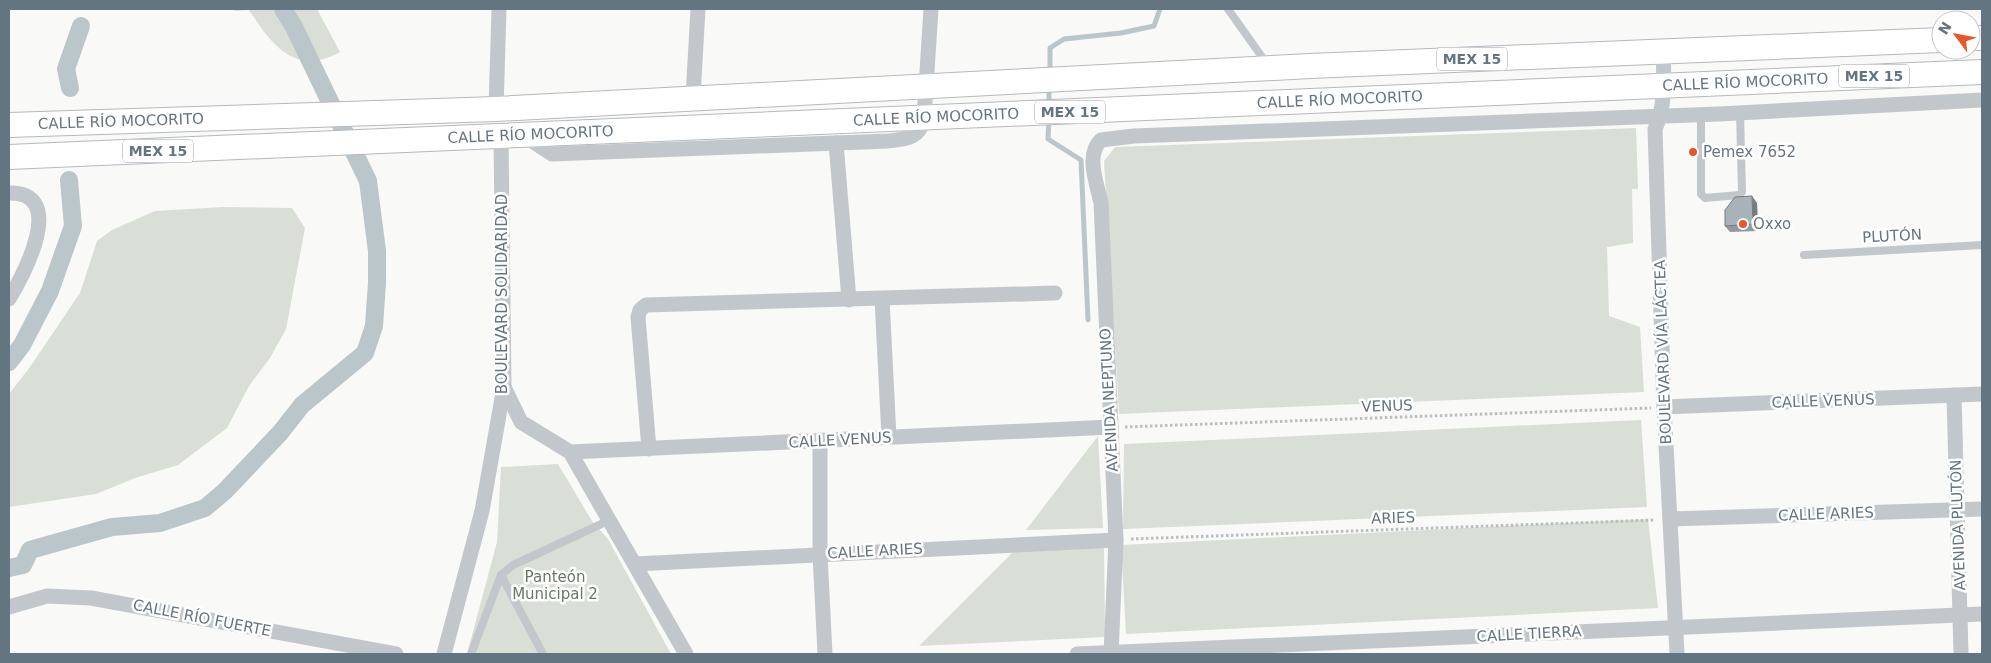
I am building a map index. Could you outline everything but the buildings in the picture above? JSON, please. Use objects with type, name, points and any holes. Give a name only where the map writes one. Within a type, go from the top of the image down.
[{"type":"main road","name":"CALLE RÍO MOCORITO","points":[[9,125],[376,111],[496,109],[693,97],[1271,69],[1931,40]]},
{"type":"main road","name":"CALLE RÍO MOCORITO","points":[[9,157],[376,143],[1982,72]]},
{"type":"street","points":[[496,109],[499,9]]},
{"type":"street","points":[[693,97],[698,9]]},
{"type":"street","points":[[512,136],[552,154],[888,141],[912,137],[920,130],[924,118],[931,9]]},
{"type":"street","name":"BOULEVARD VÍA LÁCTEA","points":[[1663,52],[1665,85],[1661,115],[1655,129],[1664,407],[1677,654]]},
{"type":"street","points":[[1661,115],[1982,100]]},
{"type":"street","name":"AVENIDA NEPTUNO","points":[[1111,654],[1116,540],[1101,204],[1092,156],[1095,147],[1103,139],[1134,136],[1661,115]]},
{"type":"street","name":"BOULEVARD SOLIDARIDAD","points":[[444,654],[482,511],[504,387],[512,136]]},
{"type":"street","points":[[836,143],[849,300]]},
{"type":"street","points":[[9,193],[26,194],[32,198],[39,223],[30,258],[9,299]]},
{"type":"street","points":[[649,449],[638,318],[643,307],[648,305],[1055,294]]},
{"type":"street","points":[[882,299],[889,437]]},
{"type":"street","points":[[504,387],[521,422],[570,452],[686,654]]},
{"type":"street","name":"CALLE VENUS","points":[[1664,407],[1982,394]]},
{"type":"street","name":"AVENIDA PLUTÓN","points":[[1954,395],[1961,654]]},
{"type":"street","name":"CALLE VENUS","points":[[570,452],[1110,427]]},
{"type":"street","points":[[820,440],[820,554],[825,654]]},
{"type":"street","name":"CALLE ARIES","points":[[1670,520],[1982,509]]},
{"type":"street","name":"CALLE ARIES","points":[[635,564],[1116,540]]},
{"type":"street","name":"CALLE RÍO FUERTE","points":[[9,607],[47,596],[91,598],[396,654]]},
{"type":"street","name":"CALLE TIERRA","points":[[1077,654],[1391,647],[1675,628],[1982,614]]},
{"type":"lane","points":[[1228,9],[1271,69]]},
{"type":"lane","points":[[1701,114],[1701,194],[1705,198],[1742,192],[1740,112]]},
{"type":"lane","name":"PLUTÓN","points":[[1804,255],[1982,245]]},
{"type":"lane","points":[[471,654],[501,575],[508,567],[610,520]]},
{"type":"lane","points":[[501,575],[543,654]]},
{"type":"path","name":"VENUS","points":[[1110,427],[1664,407]]},
{"type":"path","name":"ARIES","points":[[1116,540],[1670,520]]},
{"type":"green space","points":[[233,9],[317,9],[340,52],[324,59],[310,61],[297,59],[286,54],[276,45],[249,10],[235,11]]},
{"type":"green space","points":[[1636,128],[1638,189],[1632,189],[1633,243],[1607,247],[1609,316],[1640,327],[1644,392],[1119,414],[1104,161],[1115,147]]},
{"type":"green space","points":[[224,207],[292,208],[305,228],[286,329],[270,358],[249,386],[227,428],[178,465],[135,478],[96,494],[9,507],[9,394],[30,367],[80,293],[97,241],[112,230],[155,211]]},
{"type":"green space","points":[[1641,420],[1647,507],[1123,529],[1124,444]]},
{"type":"green space","points":[[1098,436],[1103,528],[1026,530]]},
{"type":"green space","name":"Panteón Municipal 2","points":[[558,464],[592,521],[608,539],[671,654],[467,654],[497,542],[501,467]]},
{"type":"green space","points":[[1648,519],[1658,608],[1126,634],[1121,545]]},
{"type":"green space","points":[[1104,545],[1105,637],[919,646],[1015,550]]},
{"type":"waterway","points":[[9,568],[23,565],[30,550],[112,527],[160,523],[205,508],[225,491],[280,433],[302,405],[365,353],[374,326],[377,283],[377,251],[368,181],[294,27],[283,9]]},
{"type":"waterway","points":[[1050,74],[1050,48],[1064,39],[1121,33],[1154,26],[1160,9]]},
{"type":"waterway","points":[[70,88],[66,69],[81,26]]},
{"type":"waterway","points":[[1049,85],[1049,107]]},
{"type":"waterway","points":[[1049,118],[1048,139],[1081,160],[1088,320]]},
{"type":"waterway","points":[[9,362],[22,345],[50,291],[73,226],[69,180]]},
{"type":"place","name":"Pemex 7652","points":[[1693,152]]},
{"type":"place","name":"Oxxo","points":[[1743,224]]}]
